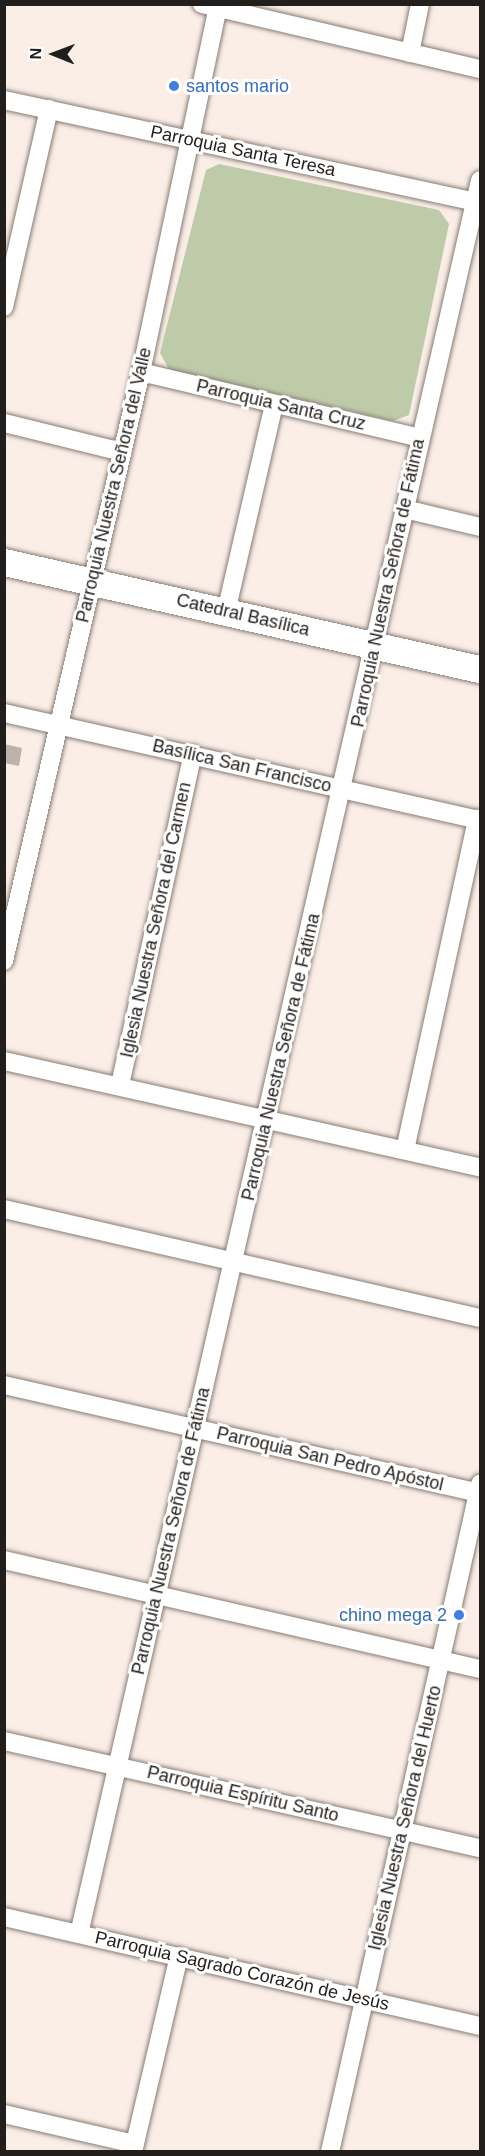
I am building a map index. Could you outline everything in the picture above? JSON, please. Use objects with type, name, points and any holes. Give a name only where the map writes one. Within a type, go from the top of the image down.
[{"type":"main road","name":"Catedral Basílica","points":[[4,562],[480,669]]},
{"type":"street","points":[[410,53],[420,4]]},
{"type":"street","points":[[210,6],[480,69]]},
{"type":"street","name":"Parroquia Nuestra Señora del Valle","points":[[4,961],[57,725],[141,372],[191,140],[210,6]]},
{"type":"street","name":"Parroquia Santa Teresa","points":[[4,100],[478,203]]},
{"type":"street","points":[[4,307],[49,110]]},
{"type":"street","name":"Parroquia Nuestra Señora de Fátima","points":[[79,1934],[375,646],[420,438],[478,203],[480,180]]},
{"type":"street","name":"Parroquia Santa Cruz","points":[[141,372],[420,438]]},
{"type":"street","points":[[226,612],[274,404]]},
{"type":"street","points":[[4,423],[122,452]]},
{"type":"street","points":[[405,509],[480,527]]},
{"type":"street","name":"Basílica San Francisco","points":[[4,713],[479,819]]},
{"type":"street","name":"Iglesia Nuestra Señora del Carmen","points":[[120,1085],[193,754]]},
{"type":"street","points":[[405,1150],[479,819]]},
{"type":"street","points":[[4,1060],[480,1167]]},
{"type":"street","points":[[4,1209],[480,1318]]},
{"type":"street","name":"Parroquia San Pedro Apóstol","points":[[4,1385],[194,1429],[480,1490]]},
{"type":"street","name":"Iglesia Nuestra Señora del Huerto","points":[[330,2151],[480,1490]]},
{"type":"street","points":[[4,1560],[480,1669]]},
{"type":"street","name":"Parroquia Espíritu Santo","points":[[4,1742],[118,1765],[480,1848]]},
{"type":"street","name":"Parroquia Sagrado Corazón de Jesús","points":[[4,1917],[480,2026]]},
{"type":"street","points":[[4,2114],[134,2148],[179,1956]]},
{"type":"green space","points":[[219,164],[439,210],[449,224],[409,415],[393,421],[169,369],[160,353],[206,170]]},
{"type":"building","points":[[4,744],[22,748],[19,766],[4,763]]},
{"type":"place","name":"santos mario","points":[[174,86]]},
{"type":"place","name":"chino mega 2","points":[[459,1615]]}]
